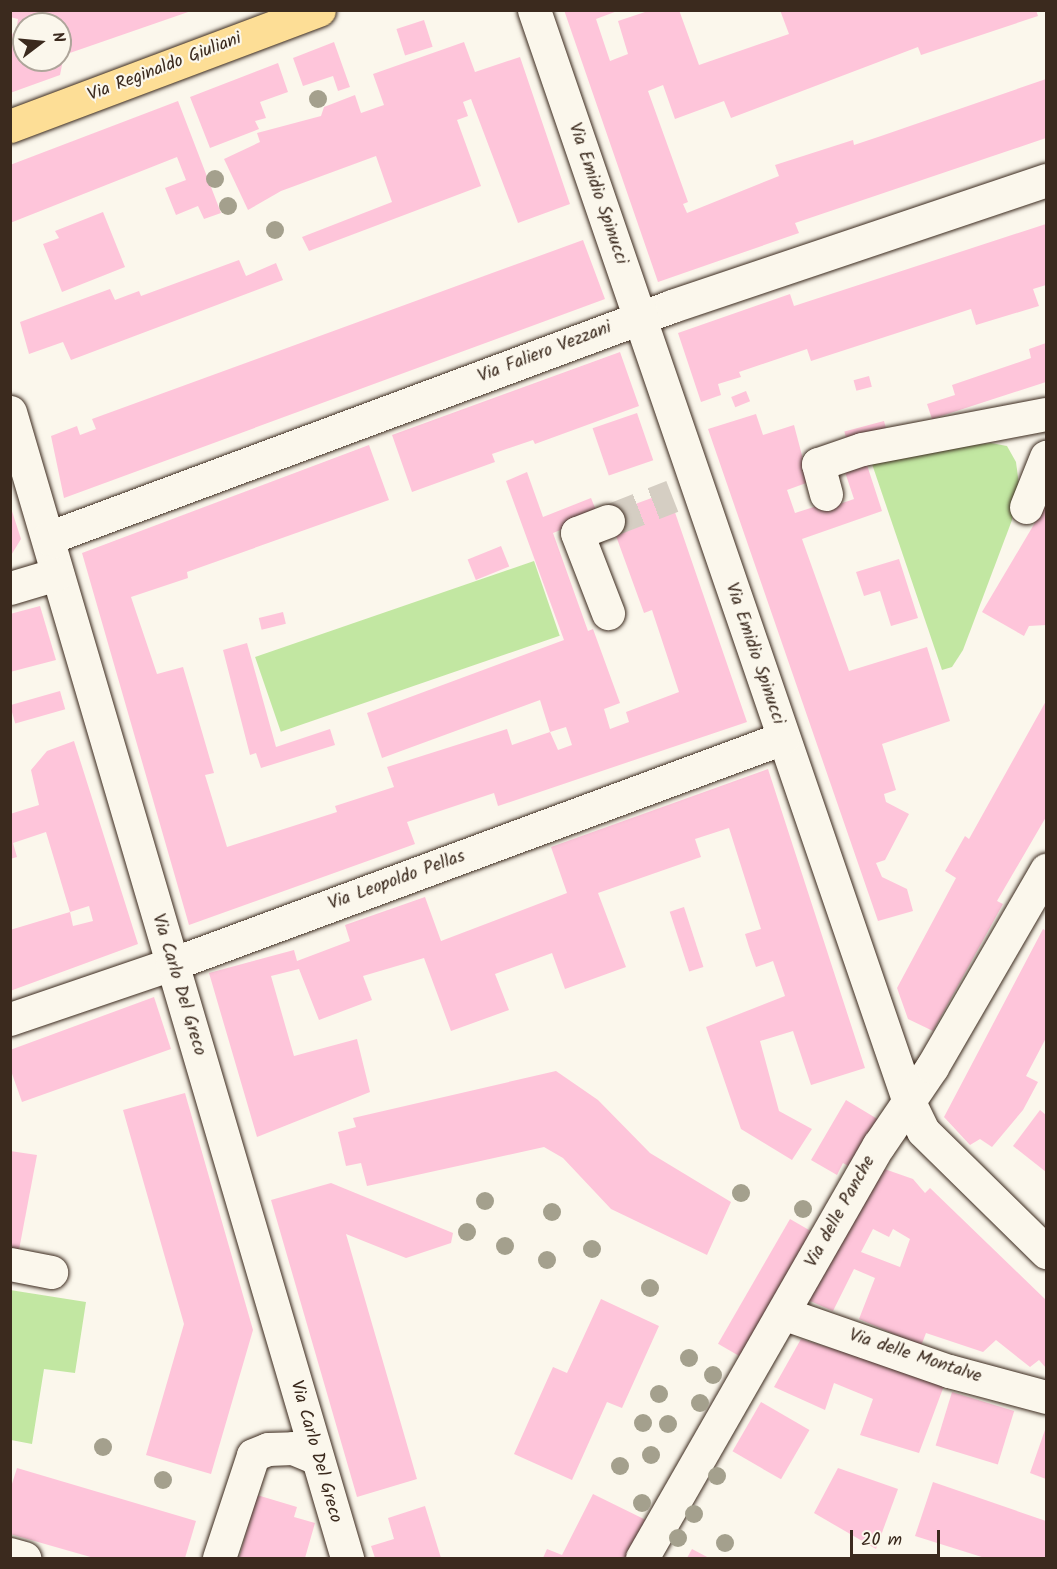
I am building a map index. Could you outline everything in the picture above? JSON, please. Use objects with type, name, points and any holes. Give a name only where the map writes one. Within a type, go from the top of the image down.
[{"type":"main road","name":"Via Reginaldo Giuliani","points":[[10,126],[319,10]]},
{"type":"street","name":"Via Emidio Spinucci","points":[[534,10],[639,318],[685,491],[783,738],[909,1102],[923,1131],[1047,1252]]},
{"type":"street","name":"Via Faliero Vezzani","points":[[48,538],[639,318],[1047,180]]},
{"type":"street","name":"Via Carlo Del Greco","points":[[10,412],[347,1558]]},
{"type":"street","points":[[826,494],[818,464],[861,449],[1045,415],[1047,455],[1026,507]]},
{"type":"street","points":[[608,521],[577,533],[609,613]]},
{"type":"street","points":[[10,588],[57,574]]},
{"type":"street","name":"Via Leopoldo Pellas","points":[[10,1019],[172,964],[783,738]]},
{"type":"street","name":"Via delle Panche","points":[[642,1558],[785,1314],[879,1144],[909,1102],[1047,870]]},
{"type":"street","points":[[10,1264],[51,1272]]},
{"type":"street","name":"Via delle Montalve","points":[[785,1314],[949,1371],[1047,1397]]},
{"type":"street","points":[[219,1558],[253,1455],[268,1449],[293,1448],[317,1458]]},
{"type":"street","points":[[10,1554],[24,1558]]},
{"type":"green space","points":[[991,443],[1007,446],[1016,462],[1019,485],[1012,520],[963,650],[952,667],[942,670],[871,461],[879,455]]},
{"type":"green space","points":[[534,561],[560,636],[281,732],[255,657]]},
{"type":"green space","points":[[10,1290],[86,1302],[75,1373],[44,1369],[32,1444],[11,1440]]},
{"type":"building","points":[[10,10],[191,10],[72,52],[72,12],[12,12],[12,18],[10,17]]},
{"type":"building","points":[[564,10],[620,10],[596,19],[610,61],[628,54],[618,21],[651,10],[679,10],[699,65],[789,34],[780,10],[1036,10],[1038,16],[921,55],[918,47],[731,118],[724,101],[675,119],[663,85],[648,91],[688,202],[683,204],[687,213],[779,176],[775,165],[853,140],[854,145],[1046,79],[1046,138],[795,223],[799,233],[658,282]]},
{"type":"building","points":[[424,20],[433,47],[405,56],[396,29]]},
{"type":"building","points":[[12,34],[12,72],[61,72],[60,75],[10,93],[10,35]]},
{"type":"building","points":[[334,42],[350,87],[338,91],[333,76],[303,86],[293,58]]},
{"type":"building","points":[[464,42],[475,72],[520,57],[570,204],[518,223],[471,99],[463,102],[468,116],[457,120],[481,186],[309,251],[302,237],[392,202],[376,156],[281,191],[248,210],[224,159],[260,142],[257,133],[321,116],[324,107],[355,95],[361,113],[384,105],[373,74]]},
{"type":"building","points":[[278,63],[288,92],[260,102],[266,118],[255,121],[259,129],[210,148],[190,97]]},
{"type":"building","points":[[178,101],[221,213],[204,219],[198,206],[176,215],[165,188],[186,180],[177,157],[10,223],[10,165]]},
{"type":"building","points":[[103,212],[125,267],[62,292],[43,244],[59,238],[55,231]]},
{"type":"building","points":[[1046,224],[1046,285],[1033,289],[1039,306],[976,325],[971,309],[811,361],[807,349],[739,372],[741,377],[718,384],[721,395],[701,402],[678,333],[790,294],[794,306]]},
{"type":"building","points":[[583,240],[605,299],[64,498],[51,436],[77,426],[80,435],[96,429],[92,419]]},
{"type":"building","points":[[239,260],[246,276],[276,263],[283,280],[71,360],[63,342],[29,354],[20,322],[110,289],[115,300],[139,291],[141,296]]},
{"type":"building","points":[[1046,343],[1046,382],[932,419],[927,404],[955,395],[952,385],[1031,358],[1029,349]]},
{"type":"building","points":[[620,352],[639,406],[535,444],[533,440],[492,454],[495,462],[412,492],[392,435]]},
{"type":"building","points":[[869,376],[872,387],[856,391],[854,380]]},
{"type":"building","points":[[746,391],[750,401],[735,407],[731,397]]},
{"type":"building","points":[[637,413],[653,460],[609,476],[593,428]]},
{"type":"building","points":[[756,414],[763,435],[794,425],[809,482],[787,490],[795,513],[820,505],[822,510],[854,499],[843,466],[865,459],[882,511],[802,539],[849,671],[927,647],[950,721],[882,744],[896,790],[884,794],[886,802],[909,814],[885,860],[876,863],[882,877],[907,889],[913,911],[878,921],[708,429]]},
{"type":"building","points":[[884,421],[887,432],[847,442],[844,432]]},
{"type":"building","points":[[369,445],[389,500],[187,572],[188,578],[131,597],[157,674],[183,667],[214,773],[205,775],[227,847],[337,812],[335,806],[394,787],[387,767],[507,729],[512,745],[550,732],[540,700],[382,758],[367,713],[564,640],[506,481],[527,472],[543,517],[591,498],[598,515],[553,533],[588,631],[593,629],[620,703],[604,709],[610,729],[629,722],[626,712],[679,692],[652,610],[644,613],[608,514],[668,492],[747,722],[498,806],[494,793],[407,822],[415,844],[189,925],[82,553]],"holes":[[[566,727],[572,745],[558,750],[550,732]]]},
{"type":"building","points":[[1046,504],[1046,625],[1029,626],[1024,636],[982,612]]},
{"type":"building","points":[[10,505],[21,539],[10,557]]},
{"type":"building","points":[[501,546],[509,566],[476,580],[468,559]]},
{"type":"building","points":[[899,559],[918,618],[891,626],[880,591],[864,596],[856,572]]},
{"type":"building","points":[[40,606],[56,660],[10,672],[10,614]]},
{"type":"building","points":[[283,612],[286,624],[262,630],[259,618]]},
{"type":"building","points":[[247,643],[276,747],[330,729],[335,745],[261,768],[256,753],[250,755],[223,650]]},
{"type":"building","points":[[60,691],[65,709],[15,724],[10,705]]},
{"type":"building","points":[[1046,701],[1046,817],[997,901],[1003,904],[933,1031],[908,1019],[897,988],[956,878],[945,871],[965,836],[969,839]]},
{"type":"building","points":[[74,741],[138,944],[10,991],[10,930],[70,912],[46,832],[13,843],[17,857],[10,859],[10,814],[39,805],[31,770],[47,751]],"holes":[[[89,906],[93,921],[73,926],[70,912]]]},
{"type":"building","points":[[768,769],[865,1068],[811,1085],[793,1031],[760,1041],[779,1111],[812,1129],[792,1160],[741,1129],[706,1027],[785,996],[773,961],[756,967],[749,947],[745,934],[761,929],[729,828],[695,839],[701,857],[598,893],[626,967],[565,989],[552,953],[495,974],[509,1010],[451,1031],[424,958],[363,976],[372,1000],[319,1020],[299,969],[271,976],[294,1056],[357,1039],[370,1092],[257,1137],[209,973],[294,950],[297,961],[350,941],[345,925],[425,897],[441,941],[567,893],[551,847]]},
{"type":"building","points":[[684,907],[703,967],[689,972],[670,912]]},
{"type":"building","points":[[1043,929],[1046,931],[1046,1038],[1026,1076],[1038,1082],[1023,1110],[992,1147],[980,1139],[970,1145],[944,1117]]},
{"type":"building","points":[[154,997],[171,1049],[22,1102],[10,1068],[10,1050]]},
{"type":"building","points":[[556,1071],[598,1100],[650,1153],[731,1202],[707,1255],[611,1209],[563,1158],[544,1147],[367,1186],[361,1163],[346,1166],[338,1132],[356,1127],[353,1118]]},
{"type":"building","points":[[185,1093],[253,1330],[211,1474],[146,1455],[184,1324],[123,1110]]},
{"type":"building","points":[[846,1100],[884,1123],[857,1171],[843,1163],[837,1175],[811,1160]]},
{"type":"building","points":[[1040,1110],[1046,1115],[1046,1172],[1013,1146]]},
{"type":"building","points":[[10,1151],[37,1155],[18,1255],[10,1253]]},
{"type":"building","points":[[873,1165],[913,1179],[925,1193],[930,1188],[1046,1300],[1046,1368],[1039,1360],[1030,1367],[996,1340],[983,1352],[926,1333],[921,1346],[859,1319],[875,1278],[854,1269],[833,1311],[801,1297]],"holes":[[[873,1229],[889,1237],[893,1229],[910,1239],[900,1267],[861,1252]]]},
{"type":"building","points":[[331,1183],[453,1233],[451,1243],[406,1258],[346,1234],[417,1479],[357,1497],[271,1200]]},
{"type":"building","points":[[790,1219],[819,1236],[747,1361],[718,1344]]},
{"type":"building","points":[[601,1299],[659,1326],[622,1408],[607,1402],[572,1480],[514,1454],[553,1367],[567,1373]]},
{"type":"building","points":[[801,1339],[945,1383],[919,1453],[860,1435],[873,1399],[834,1383],[825,1410],[774,1387]]},
{"type":"building","points":[[952,1392],[1014,1411],[998,1465],[936,1446]]},
{"type":"building","points":[[761,1402],[809,1430],[781,1479],[732,1451]]},
{"type":"building","points":[[1046,1427],[1046,1479],[1030,1473]]},
{"type":"building","points":[[17,1468],[196,1521],[185,1558],[94,1558],[10,1534],[10,1490]]},
{"type":"building","points":[[838,1468],[898,1489],[876,1549],[814,1513]]},
{"type":"building","points":[[933,1482],[1046,1521],[1046,1558],[985,1558],[915,1536]]},
{"type":"building","points":[[593,1494],[652,1523],[634,1558],[543,1558],[547,1549],[562,1555]]},
{"type":"building","points":[[257,1495],[297,1507],[294,1517],[315,1523],[305,1558],[239,1558]]},
{"type":"building","points":[[425,1506],[441,1558],[375,1558],[371,1546],[394,1539],[388,1518]]},
{"type":"building","points":[[692,1549],[709,1558],[687,1558]]},
{"type":"tunnel","points":[[608,521],[672,496]]}]
